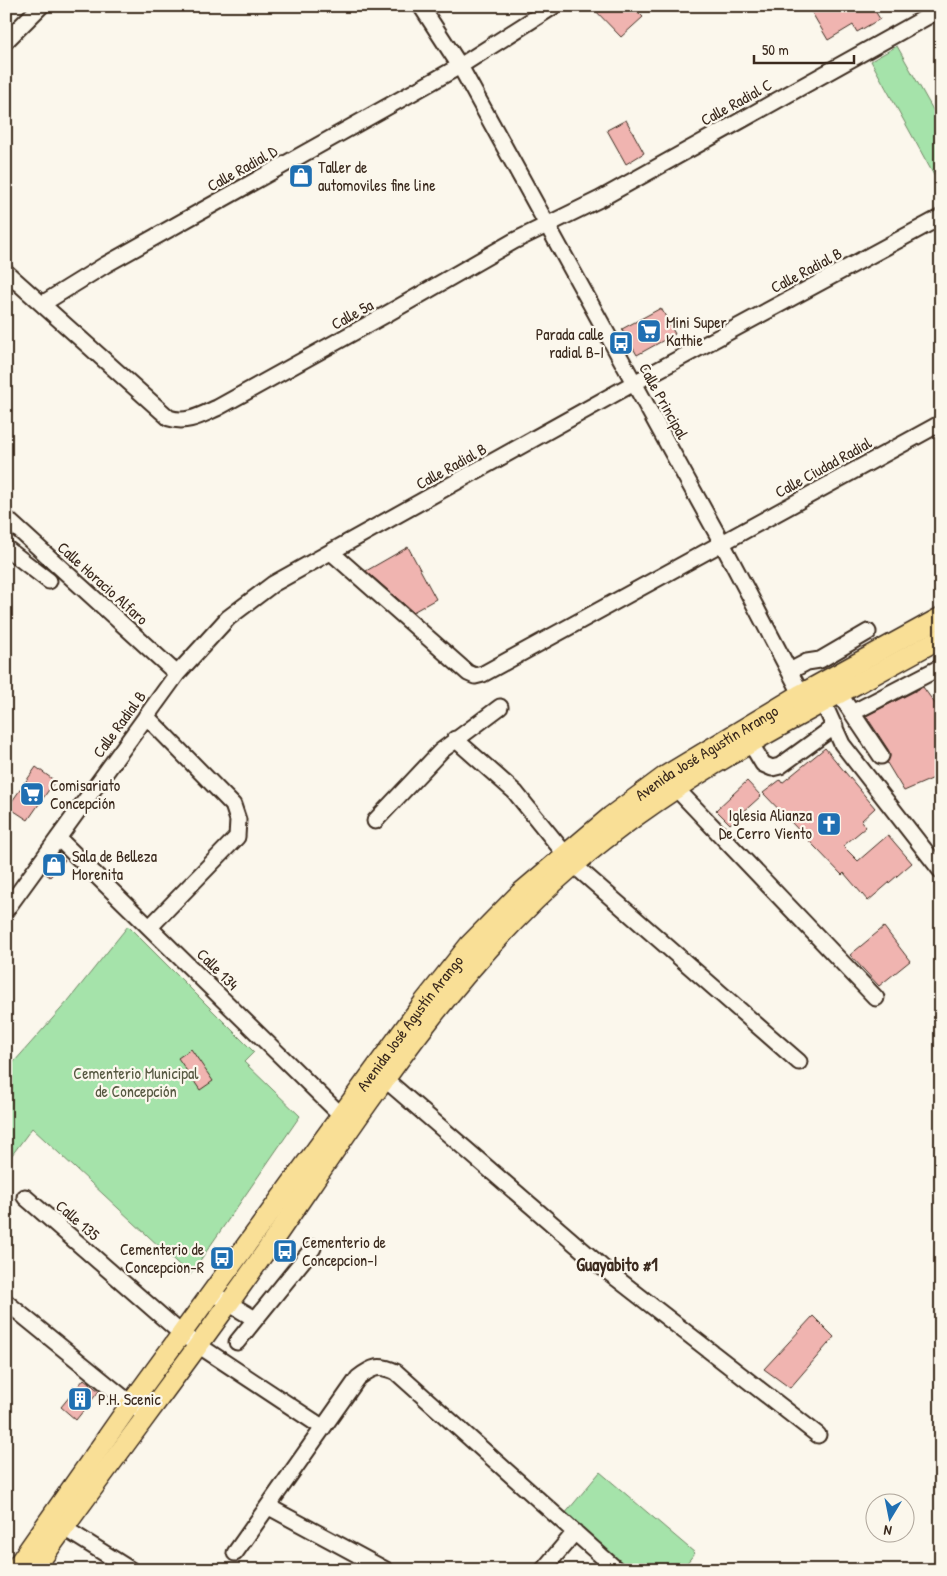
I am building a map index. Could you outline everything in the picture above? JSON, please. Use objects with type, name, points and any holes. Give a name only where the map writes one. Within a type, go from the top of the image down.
[{"type":"main road","name":"Avenida José Agustín Arango","points":[[747,737],[802,694],[916,630],[939,620]]},
{"type":"main road","name":"Avenida José Agustín Arango","points":[[14,1570],[56,1524],[146,1416],[200,1345],[422,1003],[469,945],[520,893],[619,828],[669,782],[747,737],[825,703],[933,643]]},
{"type":"main road","name":"Avenida José Agustín Arango","points":[[34,1570],[56,1524],[132,1403],[184,1335],[213,1293],[347,1120],[386,1080],[481,957],[570,860]]},
{"type":"street","points":[[6,41],[40,6]]},
{"type":"street","name":"Calle Principal","points":[[421,6],[460,66],[722,543],[802,694],[825,703]]},
{"type":"street","name":"Calle Radial D","points":[[42,304],[105,265],[460,66],[554,6]]},
{"type":"street","name":"Calle Radial C","points":[[548,225],[600,199],[941,8]]},
{"type":"street","name":"Calle Radial B","points":[[6,910],[176,674],[228,618],[273,584],[332,553],[634,383],[941,217]]},
{"type":"street","name":"Calle 5a","points":[[42,304],[169,418],[182,421],[217,408],[514,241],[548,225]]},
{"type":"street","points":[[6,272],[42,304]]},
{"type":"street","name":"Calle Ciudad Radial","points":[[332,553],[468,673],[475,676],[483,674],[530,650],[941,423]]},
{"type":"street","name":"Calle Horacio Alfaro","points":[[6,518],[176,674]]},
{"type":"street","points":[[6,548],[49,581]]},
{"type":"street","points":[[36,570],[47,556]]},
{"type":"street","points":[[852,713],[939,672],[933,643],[916,630]]},
{"type":"street","points":[[790,672],[809,661],[820,660],[868,632]]},
{"type":"street","points":[[843,647],[862,682]]},
{"type":"street","points":[[830,678],[825,703],[842,744],[941,871]]},
{"type":"street","points":[[825,703],[852,713],[880,756]]},
{"type":"street","points":[[375,822],[414,778],[455,739],[500,707]]},
{"type":"street","points":[[146,716],[233,805],[238,820],[236,837],[150,927]]},
{"type":"street","points":[[747,737],[763,764],[776,768],[835,726]]},
{"type":"street","points":[[455,739],[515,792],[570,860],[799,1062]]},
{"type":"street","points":[[669,782],[876,998]]},
{"type":"street","name":"Calle 134","points":[[58,838],[347,1120]]},
{"type":"street","points":[[386,1080],[602,1267],[818,1435]]},
{"type":"street","name":"Calle 135","points":[[25,1197],[184,1335],[322,1427]]},
{"type":"street","points":[[237,1342],[312,1248]]},
{"type":"street","points":[[213,1293],[255,1319]]},
{"type":"street","points":[[6,1302],[146,1416]]},
{"type":"street","points":[[235,1553],[358,1378],[370,1369],[382,1365],[396,1372],[617,1570]]},
{"type":"street","points":[[269,1507],[386,1570]]},
{"type":"street","points":[[56,1524],[131,1570]]},
{"type":"street","points":[[543,1570],[575,1532]]},
{"type":"green space","points":[[897,46],[941,124],[941,188],[871,61]]},
{"type":"green space","name":"Cementerio Municipal de Concepción","points":[[128,926],[254,1052],[244,1062],[300,1116],[190,1275],[32,1128],[6,1163],[6,1071],[68,1001]]},
{"type":"green space","points":[[600,1472],[695,1553],[681,1570],[629,1570],[564,1515]]},
{"type":"building","points":[[591,6],[632,6],[643,17],[621,37]]},
{"type":"building","points":[[808,6],[872,6],[880,19],[857,32],[853,25],[828,40]]},
{"type":"building","points":[[626,120],[644,153],[626,164],[607,130]]},
{"type":"building","name":"Mini Super Kathie","points":[[661,308],[675,334],[637,355],[622,329]]},
{"type":"building","points":[[408,547],[436,599],[413,612],[366,571]]},
{"type":"building","points":[[923,687],[941,712],[941,775],[904,791],[887,763],[890,756],[889,751],[866,716]]},
{"type":"building","name":"Iglesia Alianza De Cerro Viento","points":[[825,748],[875,808],[861,821],[866,827],[843,846],[858,861],[888,835],[912,863],[868,901],[844,873],[842,875],[763,793],[780,780],[782,783]]},
{"type":"building","name":"Comisariato Concepción","points":[[36,767],[55,781],[28,820],[8,807]]},
{"type":"building","points":[[747,781],[761,796],[730,824],[716,810]]},
{"type":"building","name":"Sala de Belleza Morenita","points":[[58,854],[65,860],[50,877],[45,873]]},
{"type":"building","points":[[884,927],[910,961],[879,986],[850,955]]},
{"type":"building","points":[[191,1049],[213,1081],[200,1090],[178,1058]]},
{"type":"building","points":[[813,1316],[834,1337],[790,1388],[764,1369]]},
{"type":"building","name":"P.H. Scenic","points":[[84,1379],[99,1391],[76,1420],[61,1407]]},
{"type":"place","name":"Taller de automoviles fine line","points":[[301,176]]},
{"type":"place","name":"Mini Super Kathie","points":[[649,331]]},
{"type":"place","name":"Parada calle radial B-I","points":[[621,343]]},
{"type":"place","name":"Comisariato Concepción","points":[[32,794]]},
{"type":"place","name":"Iglesia Alianza De Cerro Viento","points":[[829,824]]},
{"type":"place","name":"Sala de Belleza Morenita","points":[[54,865]]},
{"type":"place","name":"Cementerio de Concepcion-I","points":[[285,1251]]},
{"type":"place","name":"Cementerio de Concepcion-R","points":[[222,1258]]},
{"type":"place","name":"P.H. Scenic","points":[[80,1399]]},
{"type":"district","name":"Guayabito #1","points":[[617,1264]]}]
